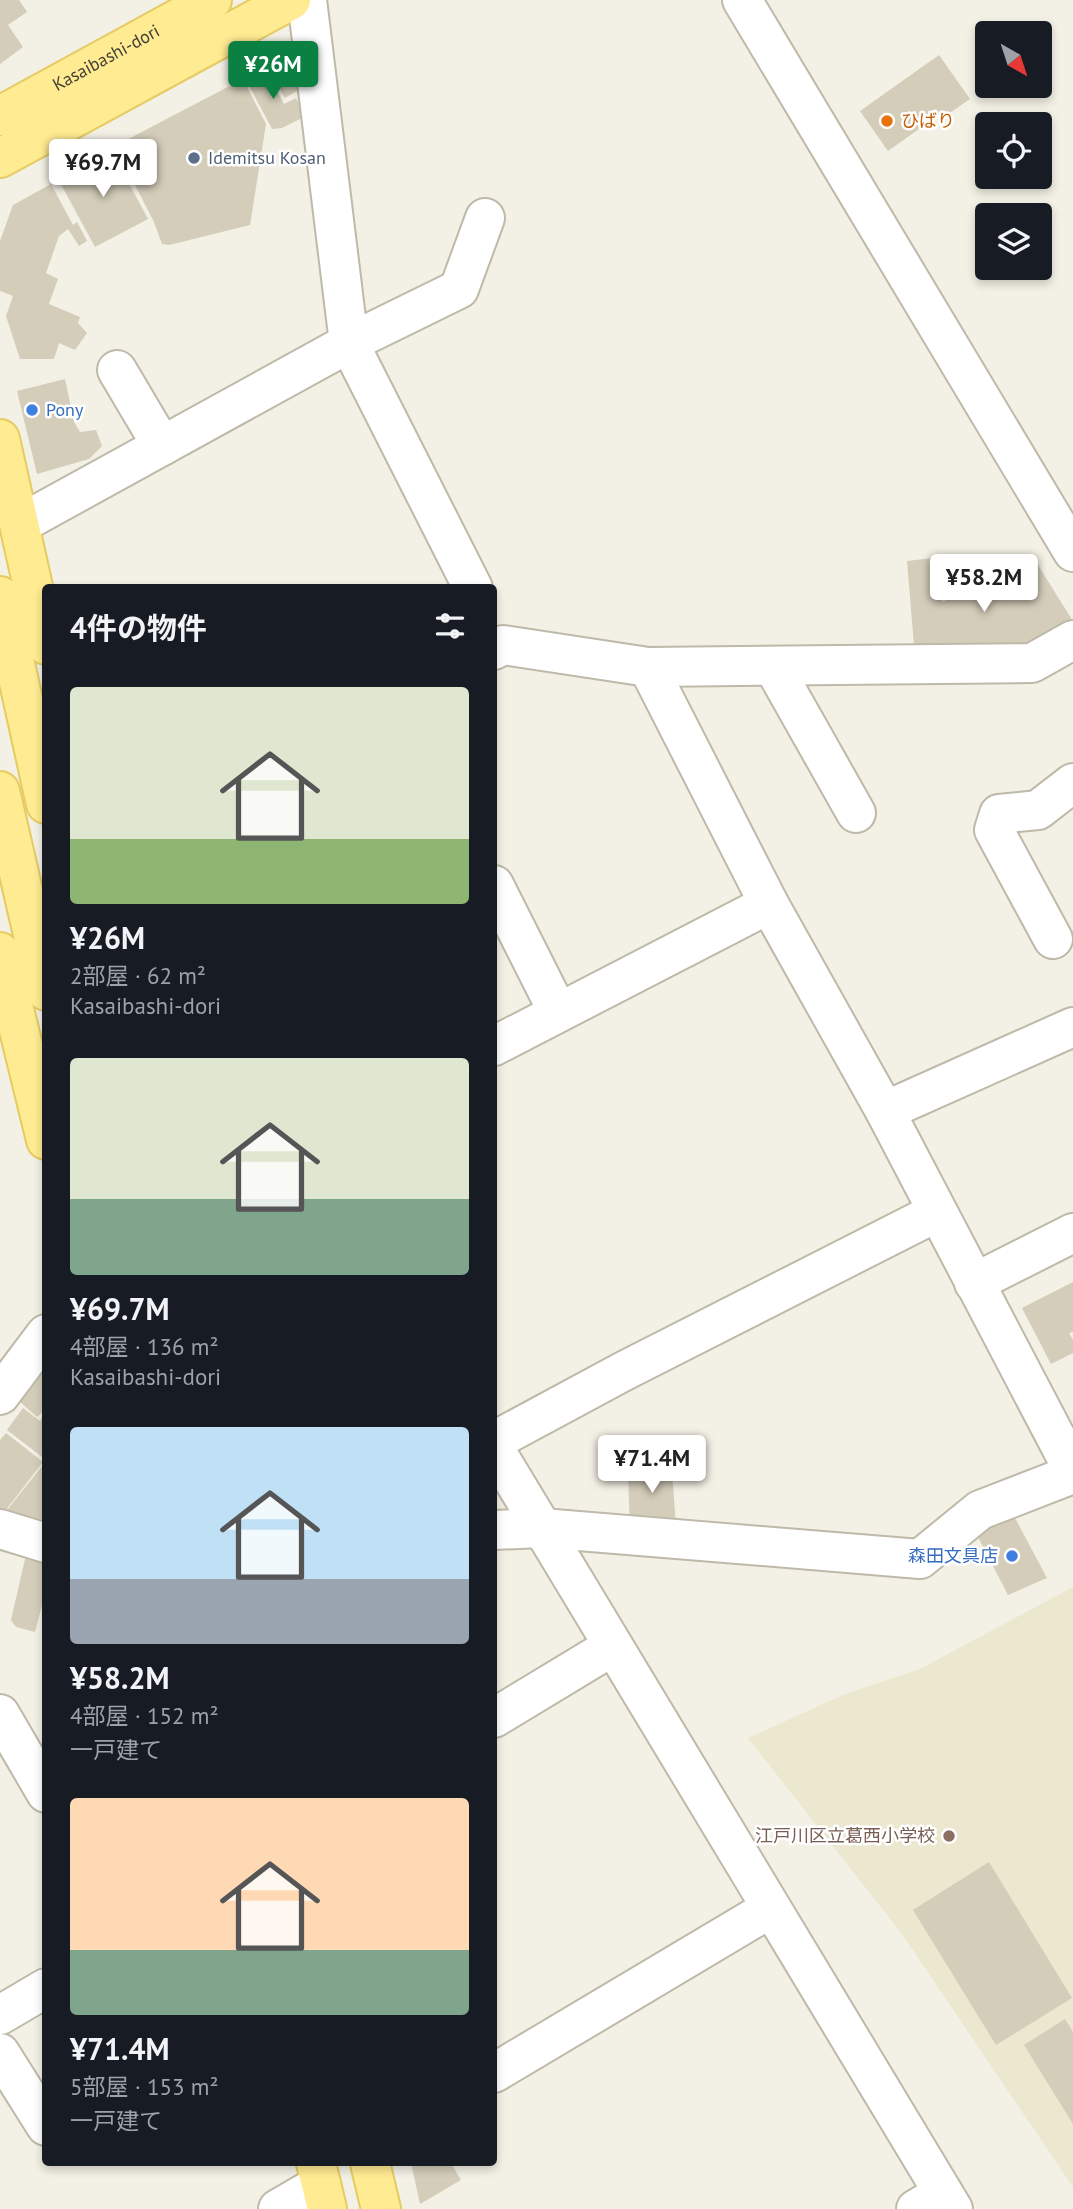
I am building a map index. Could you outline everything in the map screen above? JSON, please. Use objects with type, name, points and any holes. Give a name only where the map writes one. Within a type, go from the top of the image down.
[{"type":"main road","name":"Kasaibashi-dori","points":[[0,116],[212,0]]},
{"type":"main road","name":"Kasaibashi-dori","points":[[0,158],[291,0]]},
{"type":"main road","points":[[0,439],[42,626]]},
{"type":"main road","points":[[0,596],[42,786]]},
{"type":"main road","points":[[0,791],[42,974]]},
{"type":"main road","points":[[0,952],[42,1124]]},
{"type":"main road","points":[[371,2166],[381,2209]]},
{"type":"street","points":[[307,0],[349,343],[471,584]]},
{"type":"street","points":[[742,0],[1073,552]]},
{"type":"street","points":[[20,523],[349,343],[459,289],[485,218]]},
{"type":"street","points":[[117,370],[162,446]]},
{"type":"street","points":[[497,641],[648,667],[1032,663],[1073,640]]},
{"type":"street","points":[[773,666],[856,813]]},
{"type":"street","points":[[497,1530],[542,1528],[920,1559],[980,1510],[1073,1472],[885,1111],[769,904],[648,667]]},
{"type":"street","points":[[1053,939],[994,830],[999,814],[1038,810],[1073,783]]},
{"type":"street","points":[[497,891],[558,1012]]},
{"type":"street","points":[[497,1044],[769,904]]},
{"type":"street","points":[[885,1111],[1073,1027]]},
{"type":"street","points":[[497,1439],[624,1371],[937,1212]]},
{"type":"street","points":[[974,1283],[1073,1233]]},
{"type":"street","points":[[0,1395],[42,1340]]},
{"type":"street","points":[[497,1453],[771,1908],[937,2204]]},
{"type":"street","points":[[0,1529],[42,1541]]},
{"type":"street","points":[[497,1716],[613,1646]]},
{"type":"street","points":[[0,1714],[42,1786]]},
{"type":"street","points":[[497,2071],[771,1908]]},
{"type":"street","points":[[0,2053],[42,2120]]},
{"type":"street","points":[[278,2209],[321,2185]]},
{"type":"shaded area","name":"江戸川区立葛西小学校","points":[[1073,1587],[1073,2187],[902,1934],[748,1738],[845,1694],[920,1669]]},
{"type":"building","points":[[0,0],[19,0],[27,12],[8,25],[23,47],[0,64]]},
{"type":"building","points":[[292,51],[300,63],[300,89],[285,98],[266,64]]},
{"type":"building","points":[[939,55],[970,99],[944,117],[943,112],[888,151],[860,111]]},
{"type":"building","points":[[264,66],[284,104],[296,98],[306,116],[282,128],[272,129],[244,76]]},
{"type":"building","points":[[243,79],[266,124],[250,225],[169,245],[162,244],[154,222],[115,146]]},
{"type":"building","points":[[111,150],[148,219],[95,247],[58,179]]},
{"type":"building","points":[[51,184],[73,225],[77,222],[87,241],[79,246],[68,229],[59,236],[46,273],[58,279],[49,304],[80,317],[78,323],[87,333],[75,350],[59,343],[54,359],[20,359],[6,316],[13,296],[0,291],[0,241],[13,205]]},
{"type":"building","points":[[65,379],[74,422],[80,432],[96,430],[102,446],[89,459],[37,474],[17,391]]},
{"type":"building","points":[[932,558],[942,602],[1038,565],[1071,618],[1070,628],[1024,652],[915,657],[907,561]]},
{"type":"building","points":[[1073,1282],[1073,1332],[1069,1333],[1073,1340],[1073,1353],[1051,1364],[1022,1308]]},
{"type":"building","points":[[42,1375],[42,1413],[37,1417],[19,1401]]},
{"type":"building","points":[[23,1408],[40,1421],[42,1418],[42,1457],[7,1430]]},
{"type":"building","points":[[6,1433],[42,1461],[2,1515],[0,1513],[0,1440]]},
{"type":"building","points":[[656,1454],[671,1456],[676,1527],[630,1529],[628,1475]]},
{"type":"building","points":[[42,1466],[42,1527],[7,1514],[7,1510]]},
{"type":"building","name":"森田文具店","points":[[1014,1516],[1047,1578],[1008,1595],[977,1535]]},
{"type":"building","points":[[26,1555],[42,1559],[42,1605],[35,1632],[16,1627],[11,1620]]},
{"type":"building","points":[[989,1862],[1072,1998],[996,2045],[913,1910]]},
{"type":"building","points":[[1065,2019],[1073,2032],[1073,2124],[1024,2045]]},
{"type":"building","points":[[412,2166],[453,2166],[461,2180],[420,2204]]},
{"type":"place","name":"ひばり","points":[[887,121]]},
{"type":"place","name":"Idemitsu Kosan","points":[[194,158]]},
{"type":"place","name":"Pony","points":[[32,410]]},
{"type":"place","name":"森田文具店","points":[[1012,1556]]},
{"type":"place","name":"江戸川区立葛西小学校","points":[[949,1836]]}]
